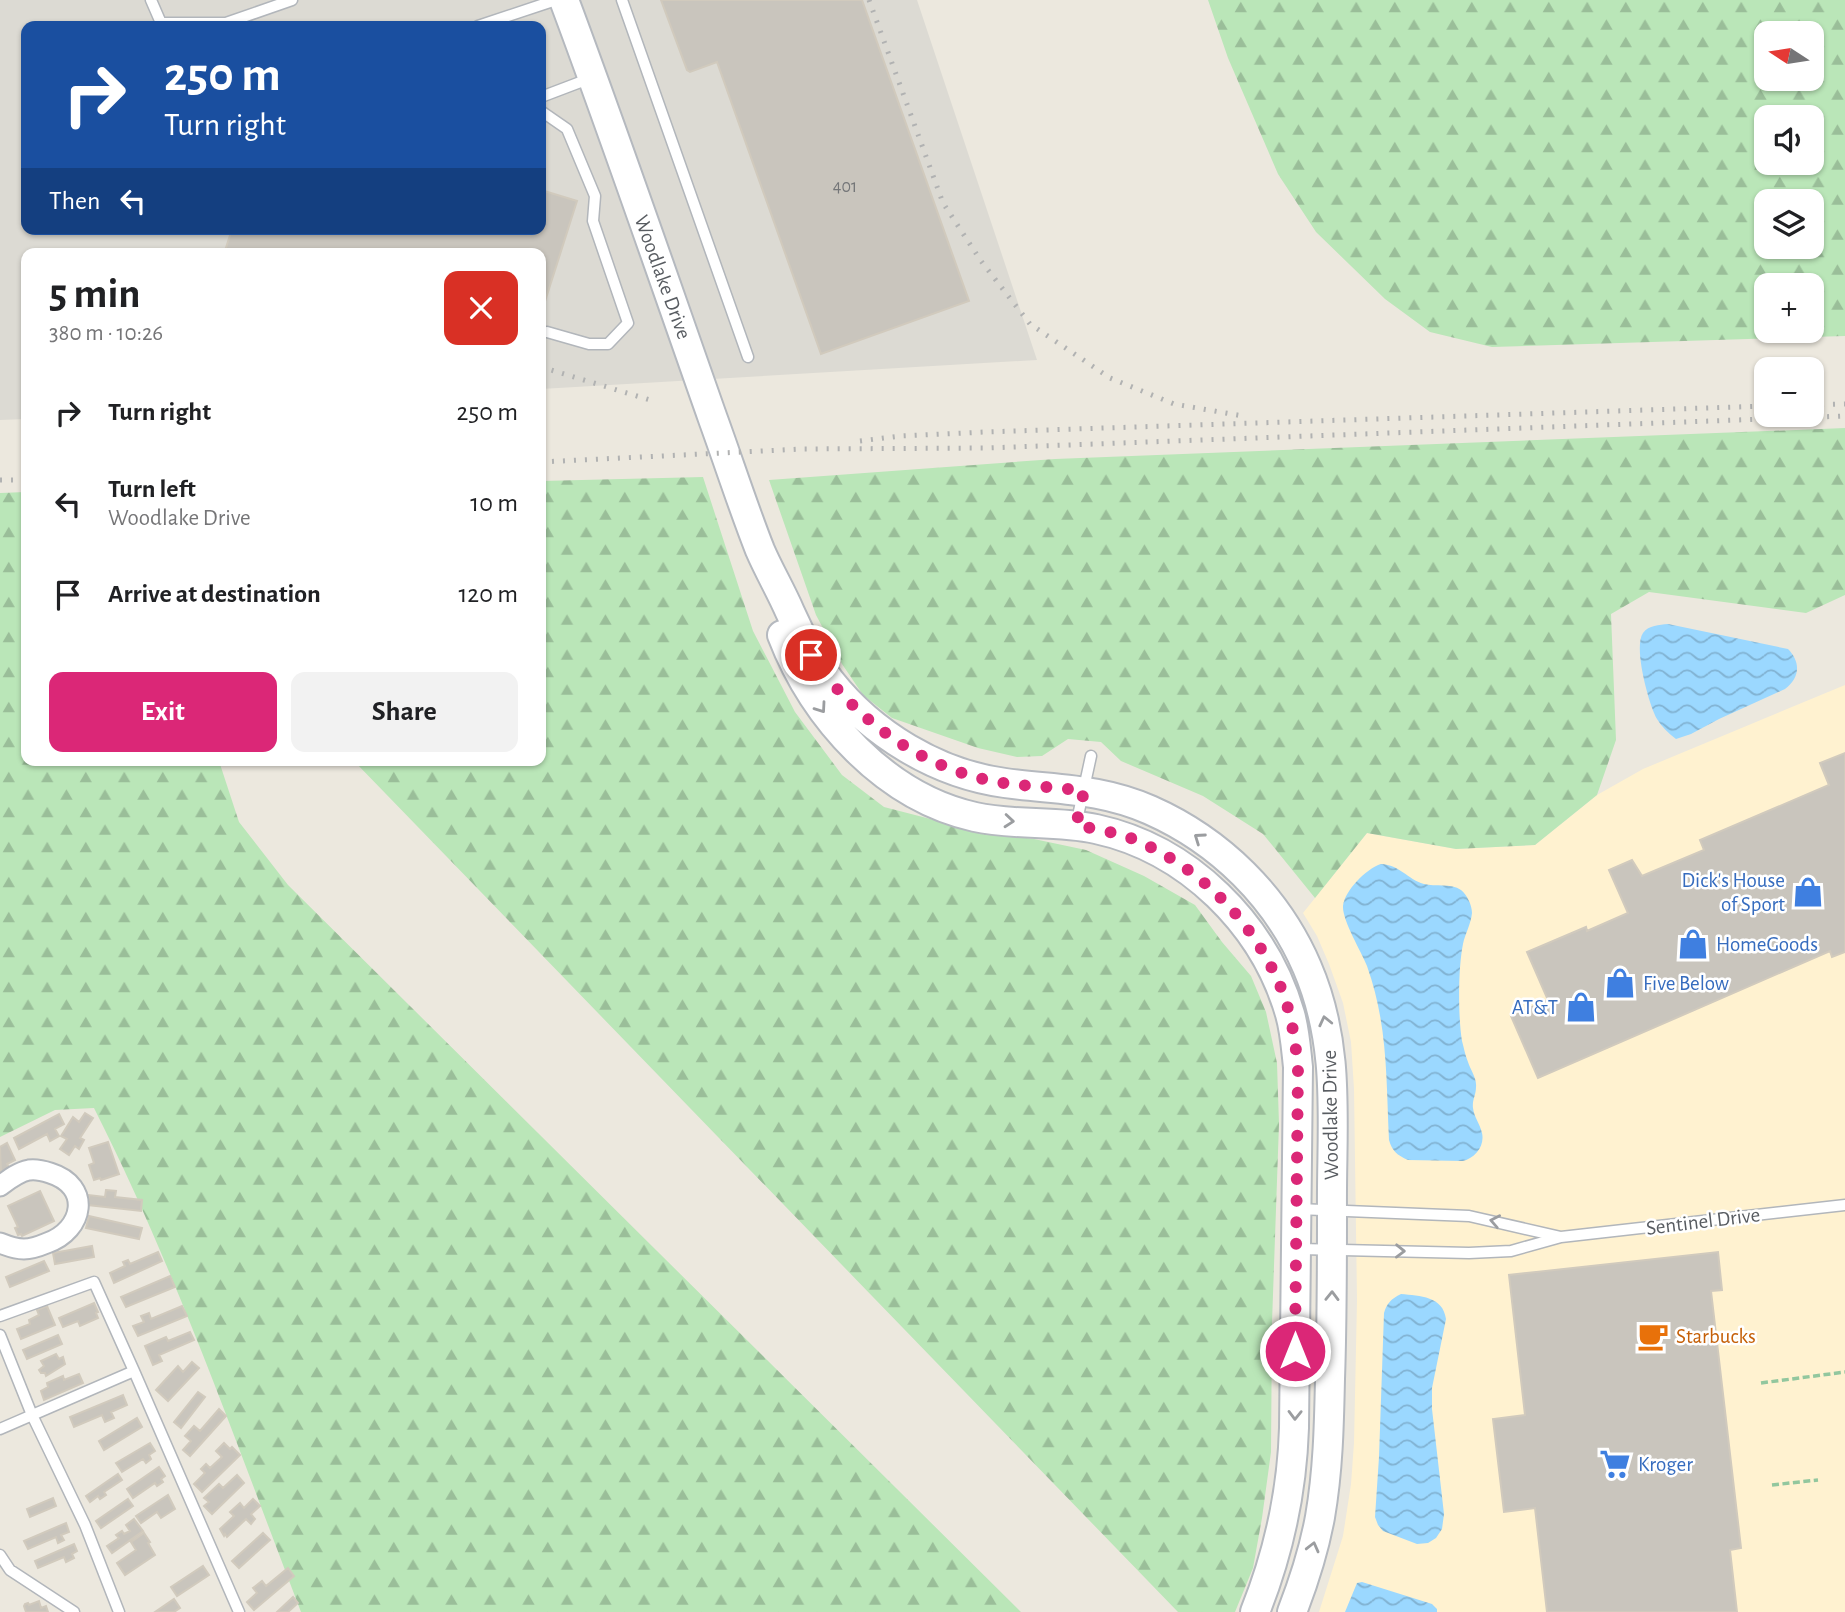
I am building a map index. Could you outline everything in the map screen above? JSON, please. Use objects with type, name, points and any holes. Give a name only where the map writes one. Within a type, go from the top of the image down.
[{"type":"street","name":"Woodlake Drive","points":[[564,0],[762,554],[804,643],[820,667],[843,696],[883,732],[930,761],[969,775],[1006,783],[1084,791],[1134,804],[1168,819],[1202,839],[1233,863],[1272,906],[1307,965],[1322,1007],[1331,1051],[1333,1097],[1329,1429],[1324,1492],[1312,1552],[1292,1612]]},
{"type":"street","name":"Woodlake Drive","points":[[762,554],[777,621],[797,669],[828,719],[867,759],[915,793],[974,817],[1076,825],[1116,833],[1161,853],[1213,890],[1253,937],[1269,964],[1290,1015],[1297,1057],[1299,1094],[1293,1460],[1290,1491],[1276,1552],[1255,1612]]},
{"type":"street","points":[[0,1186],[29,1170],[40,1170],[69,1182],[76,1192],[78,1210],[72,1228],[59,1239],[30,1250],[0,1243]]},
{"type":"lane","points":[[151,0],[160,21]]},
{"type":"lane","points":[[232,21],[292,0]]},
{"type":"lane","points":[[493,21],[556,0]]},
{"type":"lane","points":[[622,0],[748,358]]},
{"type":"lane","points":[[546,95],[592,78]]},
{"type":"lane","points":[[546,114],[567,129],[596,197],[593,221],[628,323],[608,344],[589,344],[547,332]]},
{"type":"lane","points":[[1076,825],[1091,757]]},
{"type":"lane","name":"Sentinel Drive","points":[[1296,1249],[1511,1251],[1562,1237],[1845,1205]]},
{"type":"lane","name":"Sentinel Drive","points":[[1297,1209],[1469,1216],[1562,1237]]},
{"type":"lane","points":[[0,1316],[94,1282],[239,1612]]},
{"type":"lane","points":[[0,1335],[32,1415],[85,1525],[119,1612]]},
{"type":"lane","points":[[0,1429],[134,1371]]},
{"type":"lane","points":[[0,1555],[10,1570],[74,1612]]},
{"type":"path","points":[[1761,1383],[1845,1372]]},
{"type":"path","points":[[1772,1485],[1818,1480]]},
{"type":"shaded area","points":[[0,0],[917,0],[1037,360],[546,389],[546,248],[21,248],[21,419],[0,420]]},
{"type":"shaded area","points":[[1845,685],[1845,1612],[1319,1612],[1343,1536],[1354,1443],[1357,1300],[1354,1089],[1351,1042],[1343,1003],[1317,936],[1303,913],[1367,833],[1456,849],[1535,845],[1597,795],[1643,769]]},
{"type":"green space","points":[[1208,0],[1845,0],[1845,336],[1824,337],[1824,273],[1754,273],[1754,339],[1492,347],[1430,332],[1385,299],[1316,232],[1278,174],[1228,58]]},
{"type":"green space","points":[[1845,428],[1845,595],[1806,613],[1649,592],[1611,614],[1616,740],[1597,795],[1535,845],[1456,849],[1367,833],[1315,898],[1263,834],[1203,796],[1121,761],[1101,742],[1068,739],[1042,756],[1017,757],[978,748],[892,718],[863,695],[842,664],[816,615],[769,480],[1055,459]]},
{"type":"green space","points":[[703,477],[753,631],[795,712],[842,775],[884,807],[981,832],[1086,850],[1144,876],[1195,905],[1251,976],[1266,1012],[1277,1063],[1279,1124],[1272,1323],[1271,1452],[1253,1568],[1235,1612],[1178,1612],[359,766],[546,766],[546,481]]},
{"type":"green space","points":[[21,492],[21,766],[221,766],[239,822],[288,885],[1021,1612],[301,1612],[178,1294],[124,1169],[94,1108],[55,1110],[0,1137],[0,493]]},
{"type":"water","points":[[1668,624],[1788,649],[1797,664],[1794,680],[1785,689],[1676,739],[1661,725],[1654,712],[1643,676],[1640,650],[1640,640],[1645,630]]},
{"type":"water","points":[[1381,864],[1393,867],[1424,884],[1457,888],[1469,900],[1471,907],[1472,913],[1461,954],[1460,1019],[1462,1041],[1475,1080],[1473,1108],[1483,1138],[1478,1151],[1463,1161],[1408,1160],[1396,1152],[1389,1140],[1385,1052],[1379,1009],[1367,966],[1343,912],[1348,893],[1357,881]]},
{"type":"water","points":[[1401,1294],[1430,1299],[1444,1311],[1446,1319],[1432,1388],[1444,1514],[1442,1529],[1436,1538],[1428,1543],[1417,1544],[1383,1531],[1375,1517],[1384,1313],[1390,1302]]},
{"type":"water","points":[[1362,1582],[1432,1604],[1437,1612],[1345,1612],[1357,1583]]},
{"type":"building","points":[[661,0],[862,0],[969,301],[821,354],[717,62],[690,72],[687,70]]},
{"type":"building","points":[[546,192],[577,201],[546,298],[546,248],[226,248],[230,235],[546,235]]},
{"type":"building","points":[[1845,753],[1845,952],[1832,957],[1830,951],[1538,1078],[1511,1016],[1548,1000],[1527,952],[1628,913],[1609,870],[1632,860],[1642,876],[1704,850],[1700,840],[1829,785],[1820,763]]},
{"type":"building","points":[[85,1113],[93,1118],[80,1138],[84,1140],[79,1149],[75,1146],[69,1155],[60,1149],[67,1139],[61,1136],[73,1117],[79,1122]]},
{"type":"building","points":[[59,1114],[64,1124],[55,1129],[59,1136],[50,1141],[47,1134],[19,1149],[14,1138]]},
{"type":"building","points":[[108,1142],[119,1174],[94,1180],[89,1165],[94,1163],[89,1148]]},
{"type":"building","points":[[7,1143],[15,1160],[7,1164],[10,1169],[1,1174],[0,1147]]},
{"type":"building","points":[[106,1190],[116,1191],[115,1197],[142,1200],[141,1211],[88,1205],[89,1195],[105,1197]]},
{"type":"building","points":[[40,1191],[54,1221],[22,1236],[18,1235],[15,1228],[18,1227],[8,1206]]},
{"type":"building","points":[[89,1216],[142,1228],[139,1239],[86,1228]]},
{"type":"building","points":[[92,1246],[94,1257],[55,1264],[53,1253]]},
{"type":"building","points":[[158,1252],[162,1261],[114,1283],[110,1273],[125,1266],[123,1262],[128,1260],[130,1264]]},
{"type":"building","name":"Kroger","points":[[1718,1252],[1722,1290],[1711,1291],[1741,1548],[1730,1550],[1737,1612],[1547,1612],[1535,1508],[1504,1512],[1493,1419],[1525,1415],[1509,1275]]},
{"type":"building","points":[[44,1261],[49,1271],[10,1287],[6,1277]]},
{"type":"building","points":[[170,1276],[175,1287],[126,1307],[121,1297]]},
{"type":"building","points":[[94,1303],[98,1318],[80,1326],[78,1321],[63,1327],[59,1318]]},
{"type":"building","points":[[47,1306],[55,1325],[21,1339],[17,1329],[30,1324],[29,1320],[39,1315],[37,1310]]},
{"type":"building","points":[[182,1306],[187,1316],[138,1336],[133,1326],[144,1322],[141,1316],[149,1313],[151,1319]]},
{"type":"building","points":[[190,1332],[194,1340],[159,1355],[162,1361],[153,1365],[145,1346],[166,1337],[168,1341]]},
{"type":"building","points":[[58,1335],[62,1344],[27,1359],[23,1350]]},
{"type":"building","points":[[56,1354],[59,1359],[63,1357],[65,1364],[46,1376],[41,1373],[39,1370],[44,1366],[41,1361]]},
{"type":"building","points":[[192,1362],[199,1368],[168,1401],[156,1390],[178,1366],[183,1372]]},
{"type":"building","points":[[79,1374],[83,1383],[44,1400],[41,1391],[48,1387],[47,1383],[63,1376],[64,1380]]},
{"type":"building","points":[[198,1392],[205,1397],[181,1428],[174,1422]]},
{"type":"building","points":[[123,1395],[127,1405],[111,1412],[114,1418],[105,1422],[102,1415],[74,1427],[70,1417]]},
{"type":"building","points":[[219,1409],[226,1416],[190,1456],[183,1450],[191,1441],[185,1436],[194,1426],[200,1431]]},
{"type":"building","points":[[137,1418],[142,1427],[104,1450],[99,1441]]},
{"type":"building","points":[[150,1443],[155,1451],[149,1455],[151,1459],[146,1463],[143,1459],[122,1472],[116,1463]]},
{"type":"building","points":[[224,1443],[240,1455],[202,1492],[194,1484],[205,1473],[201,1469],[206,1464],[210,1468],[222,1457],[216,1451]]},
{"type":"building","points":[[159,1467],[165,1476],[161,1479],[163,1482],[157,1486],[155,1483],[133,1498],[127,1489]]},
{"type":"building","points":[[118,1474],[122,1480],[104,1492],[106,1495],[100,1499],[98,1496],[90,1502],[86,1496]]},
{"type":"building","points":[[237,1475],[244,1483],[212,1514],[204,1506],[209,1502],[204,1498],[219,1484],[223,1488]]},
{"type":"building","points":[[168,1495],[175,1509],[161,1518],[157,1512],[141,1523],[136,1516]]},
{"type":"building","points":[[53,1498],[56,1506],[30,1517],[27,1509]]},
{"type":"building","points":[[128,1499],[133,1506],[101,1528],[96,1521]]},
{"type":"building","points":[[253,1499],[260,1506],[251,1514],[255,1519],[251,1524],[246,1519],[227,1537],[225,1534],[224,1536],[220,1529],[234,1516],[230,1512],[240,1503],[244,1508]]},
{"type":"building","points":[[134,1519],[143,1531],[112,1553],[107,1546],[119,1538],[116,1535],[122,1531],[124,1534],[130,1531],[126,1525]]},
{"type":"building","points":[[66,1523],[69,1532],[61,1535],[64,1540],[58,1543],[56,1537],[28,1549],[24,1541]]},
{"type":"building","points":[[144,1533],[155,1555],[125,1575],[117,1563],[136,1550],[131,1542]]},
{"type":"building","points":[[263,1533],[270,1540],[239,1568],[232,1561]]},
{"type":"building","points":[[74,1544],[77,1551],[72,1554],[74,1558],[66,1562],[64,1557],[38,1568],[35,1561]]},
{"type":"building","points":[[203,1566],[209,1575],[177,1596],[171,1587]]},
{"type":"building","points":[[288,1568],[294,1576],[254,1610],[247,1602],[257,1593],[253,1588],[262,1581],[266,1586]]},
{"type":"building","points":[[293,1597],[298,1603],[288,1612],[277,1612]]},
{"type":"building","points":[[174,1599],[180,1608],[174,1612],[155,1612]]},
{"type":"building","points":[[39,1601],[41,1608],[46,1606],[48,1612],[26,1612],[25,1604]]},
{"type":"railway","points":[[869,0],[943,203],[981,261],[1030,324],[1110,378],[1174,404],[1243,416]]},
{"type":"railway","points":[[546,369],[650,400]]},
{"type":"railway","points":[[1824,405],[1845,404]]},
{"type":"railway","points":[[860,441],[900,436],[985,432],[1754,406]]},
{"type":"railway","points":[[546,462],[802,449],[987,448],[1845,416]]},
{"type":"railway","points":[[0,480],[21,480]]},
{"type":"place","name":"Dick's House of Sport","points":[[1808,892]]},
{"type":"place","name":"HomeGoods","points":[[1693,944]]},
{"type":"place","name":"Five Below","points":[[1620,983]]},
{"type":"place","name":"AT&T","points":[[1581,1007]]},
{"type":"place","name":"Starbucks","points":[[1653,1336]]},
{"type":"place","name":"Kroger","points":[[1615,1464]]},
{"type":"route","points":[[811,655],[843,696],[867,719],[930,761],[988,780],[1084,791],[1076,825],[1133,839],[1188,870],[1213,890],[1253,937],[1269,964],[1290,1015],[1298,1067],[1295,1351]]}]
